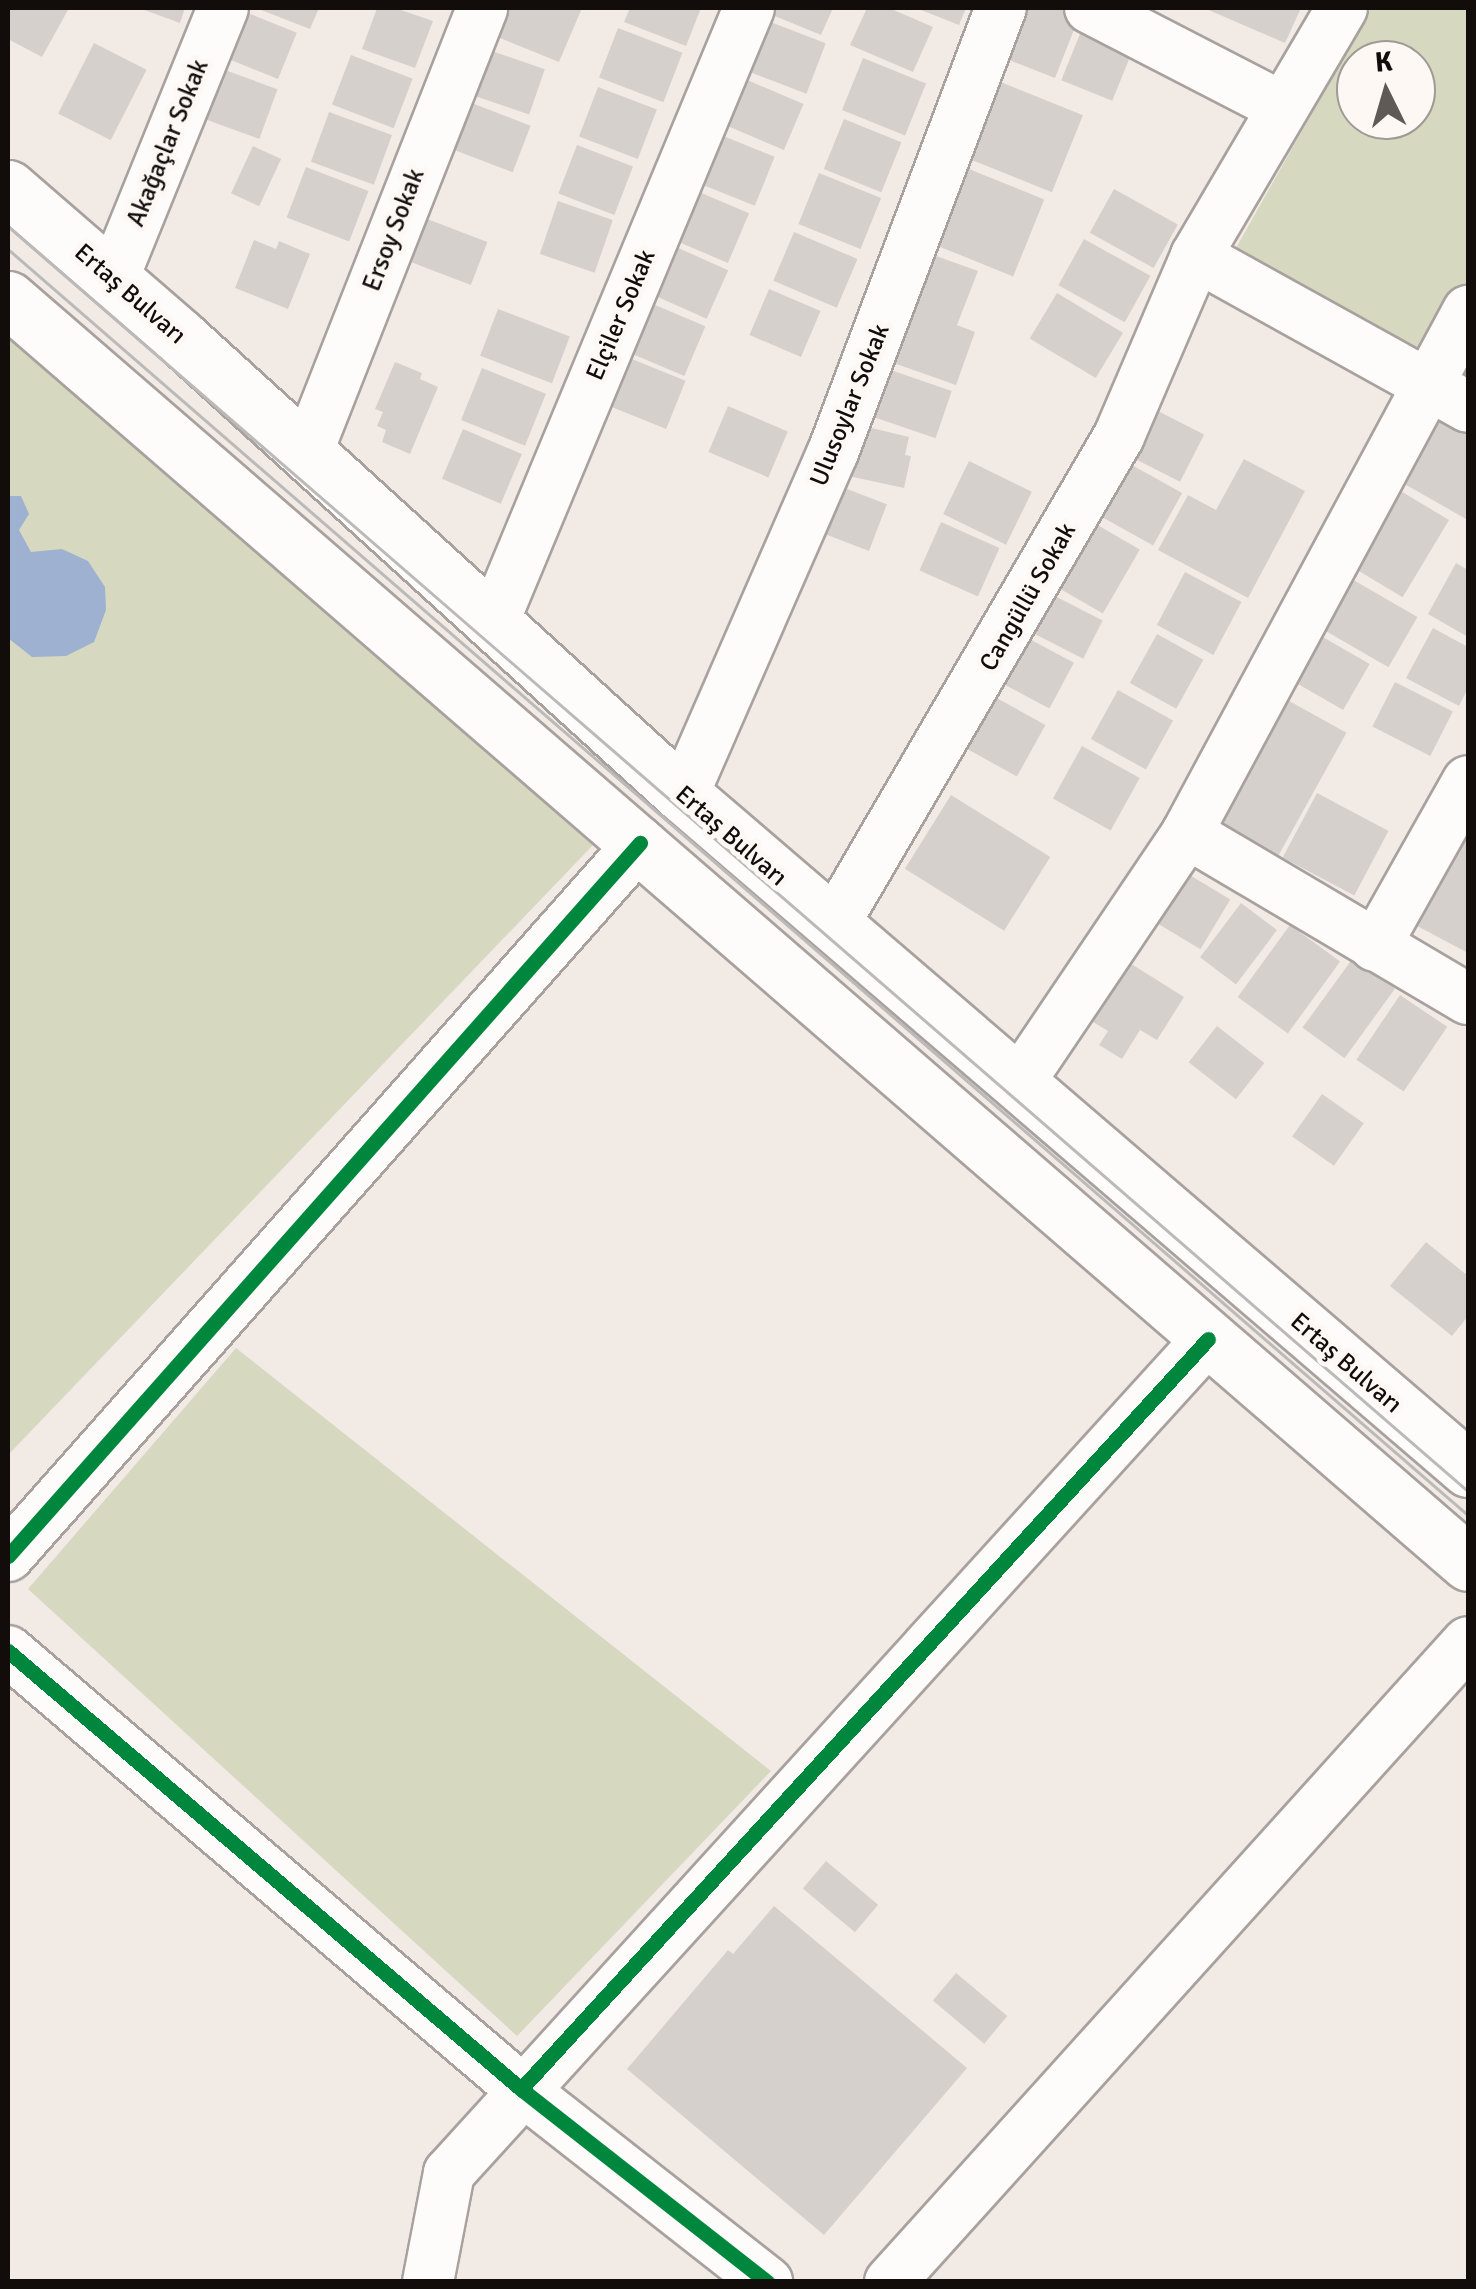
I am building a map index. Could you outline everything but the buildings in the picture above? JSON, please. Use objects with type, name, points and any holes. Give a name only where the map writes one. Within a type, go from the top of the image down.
[{"type":"main road","name":"Ertaş Bulvarı","points":[[8,188],[114,279],[682,795],[1020,1080],[1468,1468]]},
{"type":"main road","points":[[8,299],[1468,1564]]},
{"type":"street","name":"Akağaçlar Sokak","points":[[114,279],[224,8]]},
{"type":"street","name":"Ersoy Sokak","points":[[307,453],[482,8]]},
{"type":"street","name":"Elçiler Sokak","points":[[493,623],[749,8]]},
{"type":"street","name":"Ulusoylar Sokak","points":[[682,795],[832,452],[1001,8]]},
{"type":"street","points":[[1090,8],[1282,107]]},
{"type":"street","name":"Cangüllü Sokak","points":[[834,924],[1119,436],[1196,256],[1342,8]]},
{"type":"street","points":[[1196,256],[1448,397]]},
{"type":"street","points":[[1020,1080],[1187,832],[1448,397],[1468,310]]},
{"type":"street","points":[[1375,946],[1468,781]]},
{"type":"street","points":[[1187,832],[1468,999]]},
{"type":"street","points":[[8,1556],[640,843]]},
{"type":"street","points":[[428,2282],[449,2173],[1208,1339]]},
{"type":"street","points":[[890,2282],[1468,1642]]},
{"type":"street","points":[[8,1650],[522,2089],[766,2282]]},
{"type":"green space","points":[[1371,8],[1468,8],[1468,283],[1429,359],[1232,255],[1336,70],[1336,140],[1436,140],[1436,40],[1353,40]]},
{"type":"green space","points":[[8,331],[594,844],[8,1455]]},
{"type":"green space","points":[[236,1348],[771,1771],[517,2036],[28,1589]]},
{"type":"water","points":[[8,496],[21,496],[29,514],[19,530],[31,552],[62,549],[88,561],[105,587],[106,610],[94,642],[66,656],[32,657],[8,638]]},
{"type":"tram line","points":[[8,226],[1468,1491]]},
{"type":"tram line","points":[[8,249],[1468,1515]]},
{"type":"cycle path","points":[[8,1556],[640,843]]},
{"type":"cycle path","points":[[521,2089],[1208,1339]]},
{"type":"cycle path","points":[[8,1651],[521,2089],[767,2282]]}]
